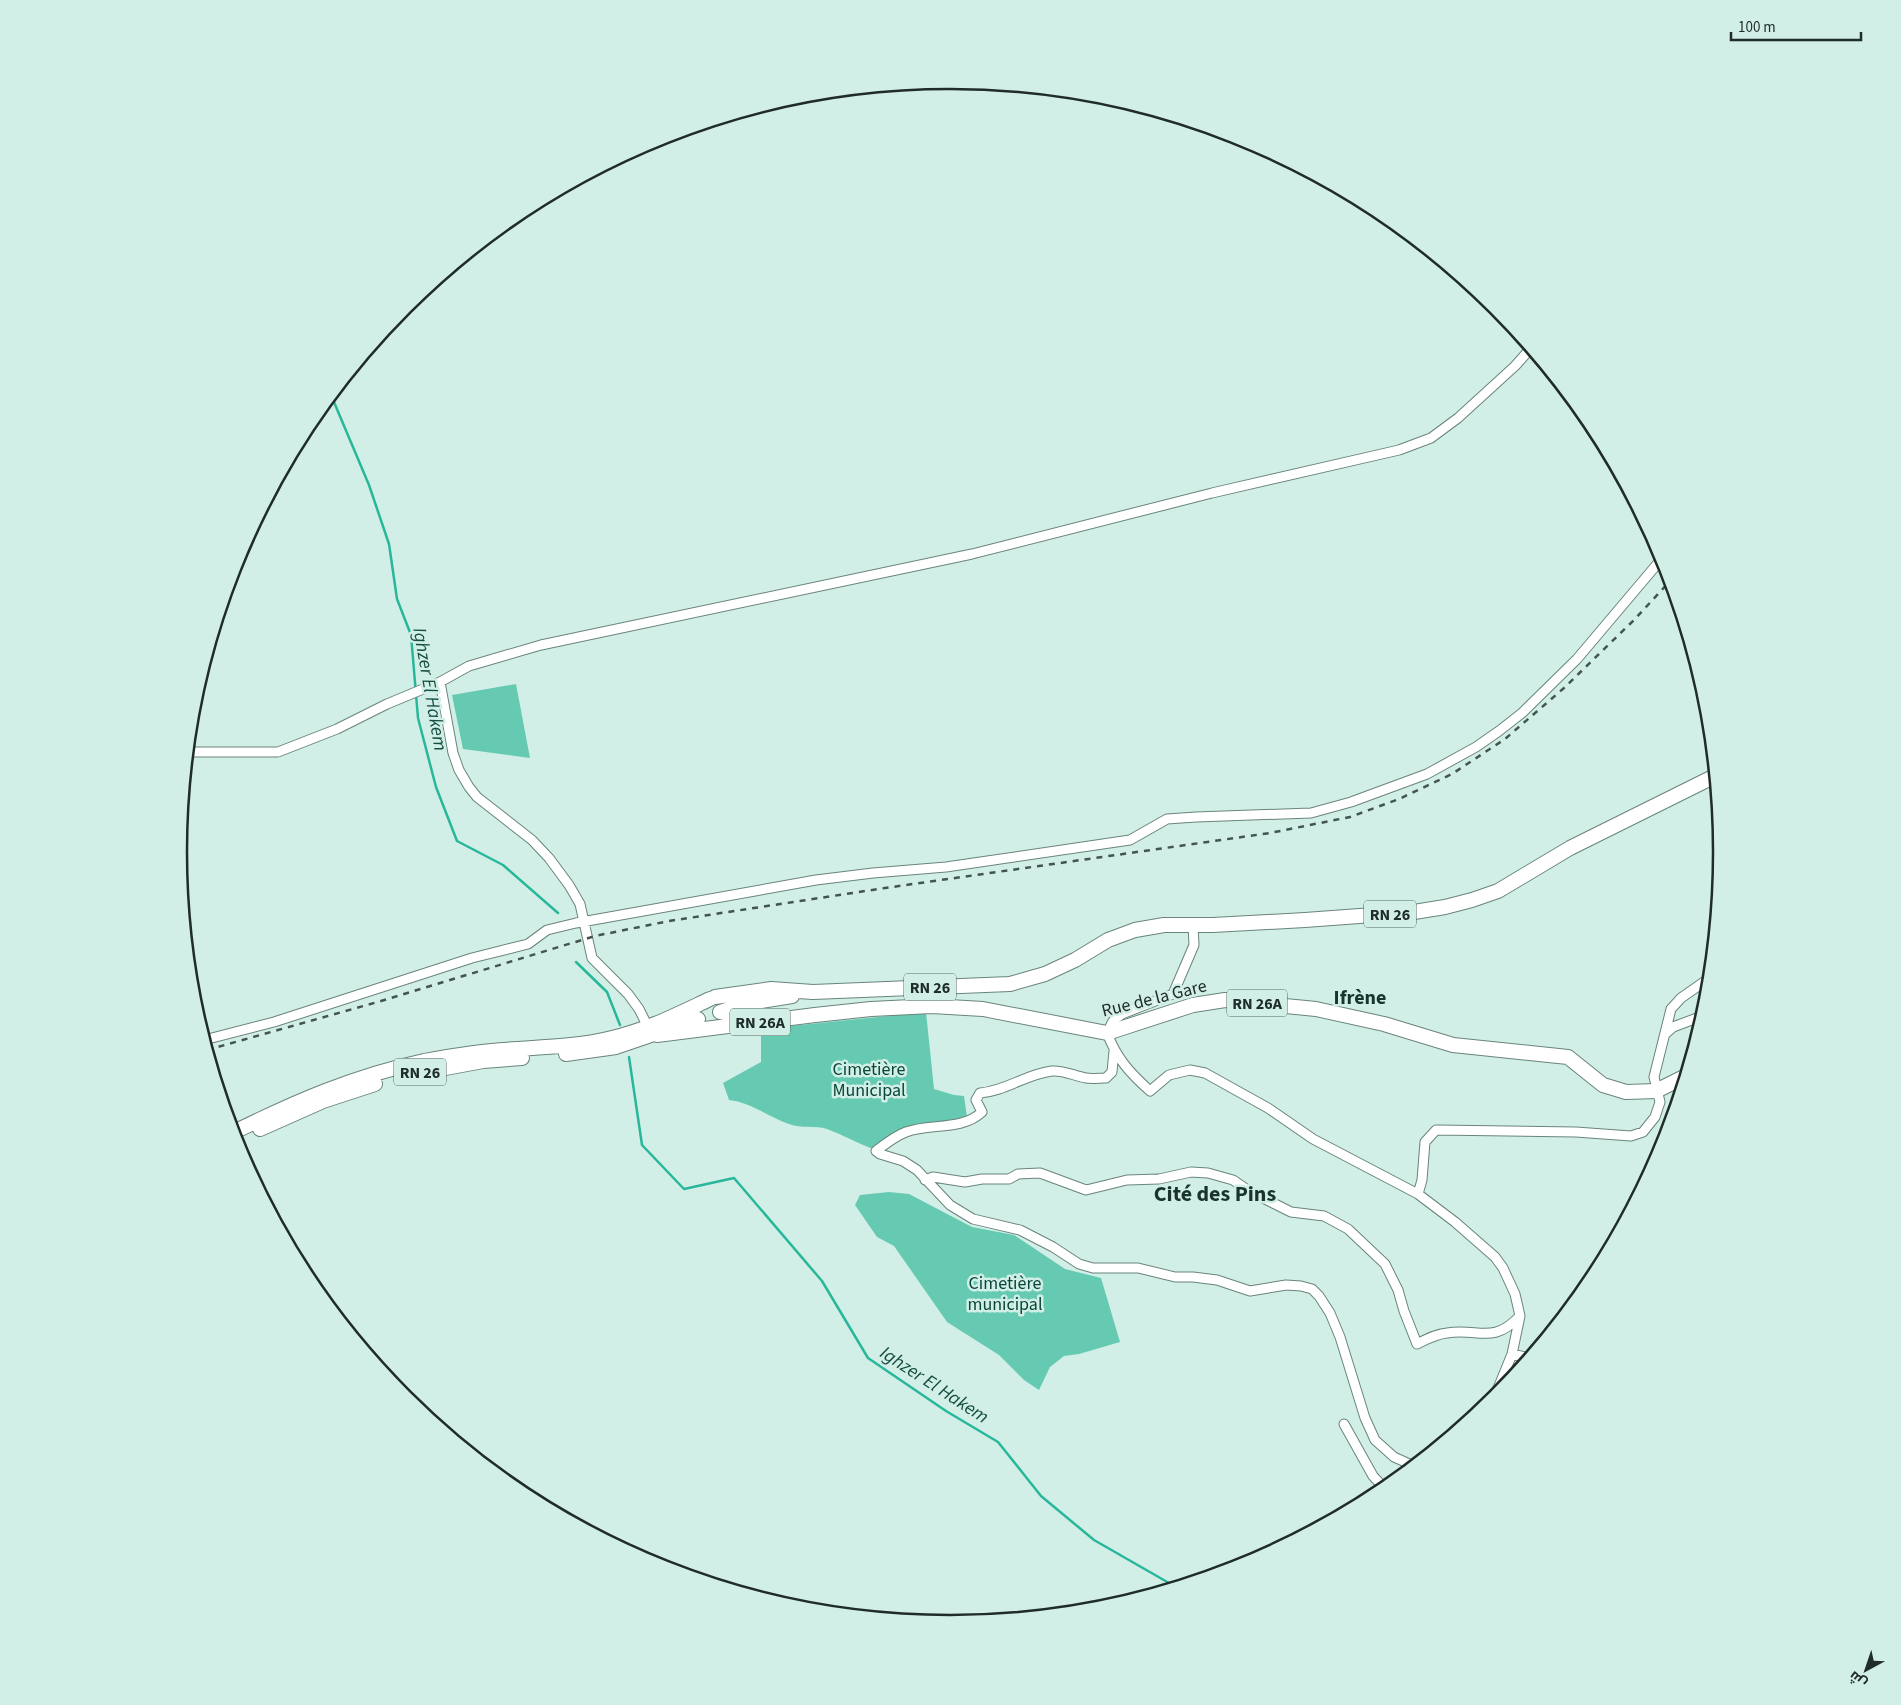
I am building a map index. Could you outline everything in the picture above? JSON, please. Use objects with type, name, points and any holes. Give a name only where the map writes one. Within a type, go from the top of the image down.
[{"type":"main road","name":"RN 26","points":[[243,1139],[323,1101],[417,1072],[483,1061],[595,1052],[654,1029],[712,998],[771,989],[813,992],[1010,984],[1045,974],[1075,960],[1108,940],[1135,930],[1164,924],[1305,920],[1414,912],[1472,900],[1498,891],[1570,848],[1711,779]]},
{"type":"main road","points":[[654,1029],[702,1023],[717,1013],[744,1004],[813,992]]},
{"type":"main road","points":[[712,998],[723,1003],[717,1013]]},
{"type":"main road","name":"Rue de la Gare","points":[[702,1023],[734,1024],[872,1009],[932,1006],[983,1010],[1107,1033],[1193,1005],[1225,1000],[1316,1009],[1384,1024],[1453,1046],[1568,1056],[1603,1085],[1626,1092],[1656,1091],[1679,1079]]},
{"type":"main road","points":[[717,1013],[742,1016],[790,1013],[815,1015]]},
{"type":"main road","points":[[717,1013],[722,1020],[734,1024]]},
{"type":"main road","name":"RN 26","points":[[239,1129],[286,1106],[338,1085],[423,1062],[489,1051],[572,1044],[614,1043]]},
{"type":"street","points":[[193,752],[278,752],[337,729],[387,704],[440,682],[469,666],[541,645],[972,554],[1212,493],[1399,450],[1431,438],[1458,418],[1515,366],[1527,352]]},
{"type":"street","points":[[210,1038],[274,1022],[472,958],[528,944],[547,930],[585,922],[816,880],[946,867],[1130,840],[1167,819],[1312,813],[1351,802],[1427,774],[1455,760],[1499,731],[1522,713],[1578,659],[1657,564]]},
{"type":"street","points":[[440,682],[454,753],[459,770],[469,787],[477,797],[532,840],[549,858],[580,904],[592,958],[628,994],[654,1029]]},
{"type":"street","points":[[1193,924],[1194,945],[1173,994],[1122,1014],[1113,1021],[1107,1033],[1114,1051],[1133,1076],[1150,1091],[1169,1075],[1190,1070],[1205,1073],[1268,1108],[1313,1139],[1418,1194],[1455,1222],[1495,1257],[1503,1268],[1515,1294],[1520,1316],[1512,1354],[1500,1383]]},
{"type":"street","points":[[1418,1194],[1422,1180],[1425,1142],[1436,1130],[1576,1132],[1631,1136],[1642,1132],[1655,1117],[1660,1102],[1654,1077],[1671,1009],[1681,998],[1703,983]]},
{"type":"street","points":[[1664,1034],[1673,1027],[1696,1018]]},
{"type":"street","points":[[1114,1051],[1112,1072],[1106,1078],[1086,1078],[1064,1072],[1051,1071],[1031,1076],[992,1092],[980,1093],[976,1100],[982,1112],[975,1118],[964,1123],[905,1132],[876,1151],[903,1161],[917,1170],[950,1205],[973,1219],[1020,1230],[1053,1247],[1079,1264],[1093,1268],[1138,1268],[1175,1277],[1217,1280],[1250,1291],[1286,1286],[1301,1286],[1312,1289],[1330,1313],[1340,1337],[1365,1418],[1375,1440],[1394,1457],[1408,1463]]},
{"type":"street","points":[[925,1180],[933,1176],[965,1182],[982,1179],[1009,1179],[1018,1174],[1040,1174],[1086,1190],[1127,1180],[1159,1179],[1191,1172],[1208,1173],[1233,1180],[1249,1191],[1292,1212],[1324,1216],[1348,1228],[1385,1264],[1398,1290],[1404,1311],[1418,1344],[1433,1336],[1447,1333],[1498,1333],[1520,1316]]},
{"type":"street","points":[[1512,1354],[1524,1357]]},
{"type":"street","points":[[1344,1424],[1373,1476],[1380,1484]]},
{"type":"green space","points":[[516,684],[530,758],[463,749],[452,695]]},
{"type":"green space","name":"Cimetière Municipal","points":[[926,1012],[934,1089],[964,1096],[967,1117],[955,1121],[933,1123],[873,1149],[827,1129],[794,1125],[737,1101],[729,1100],[723,1083],[761,1062],[761,1029]]},
{"type":"green space","name":"Cimetière municipal","points":[[889,1192],[909,1194],[972,1227],[1014,1235],[1065,1269],[1101,1278],[1120,1342],[1079,1354],[1064,1356],[1050,1367],[1039,1390],[1024,1380],[999,1355],[947,1322],[894,1246],[877,1237],[855,1205],[860,1195]]},
{"type":"waterway","name":"Ighzer El Hakem","points":[[334,402],[369,485],[389,544],[397,599],[411,635],[418,718],[436,787],[457,841],[503,865],[558,913]]},
{"type":"waterway","name":"Ighzer El Hakem","points":[[576,962],[607,992],[620,1025]]},
{"type":"waterway","name":"Ighzer El Hakem","points":[[629,1057],[642,1145],[684,1189],[734,1178],[822,1281],[868,1358],[946,1411],[998,1442],[1041,1496],[1094,1540],[1170,1584]]},
{"type":"railway","points":[[213,1048],[381,1001],[595,936],[669,921],[885,888],[1270,833],[1350,817],[1399,799],[1452,774],[1505,739],[1564,688],[1634,620],[1666,586]]},
{"type":"district","name":"Ifrène","points":[[1360,997]]},
{"type":"district","name":"Cité des Pins","points":[[1215,1193]]}]
